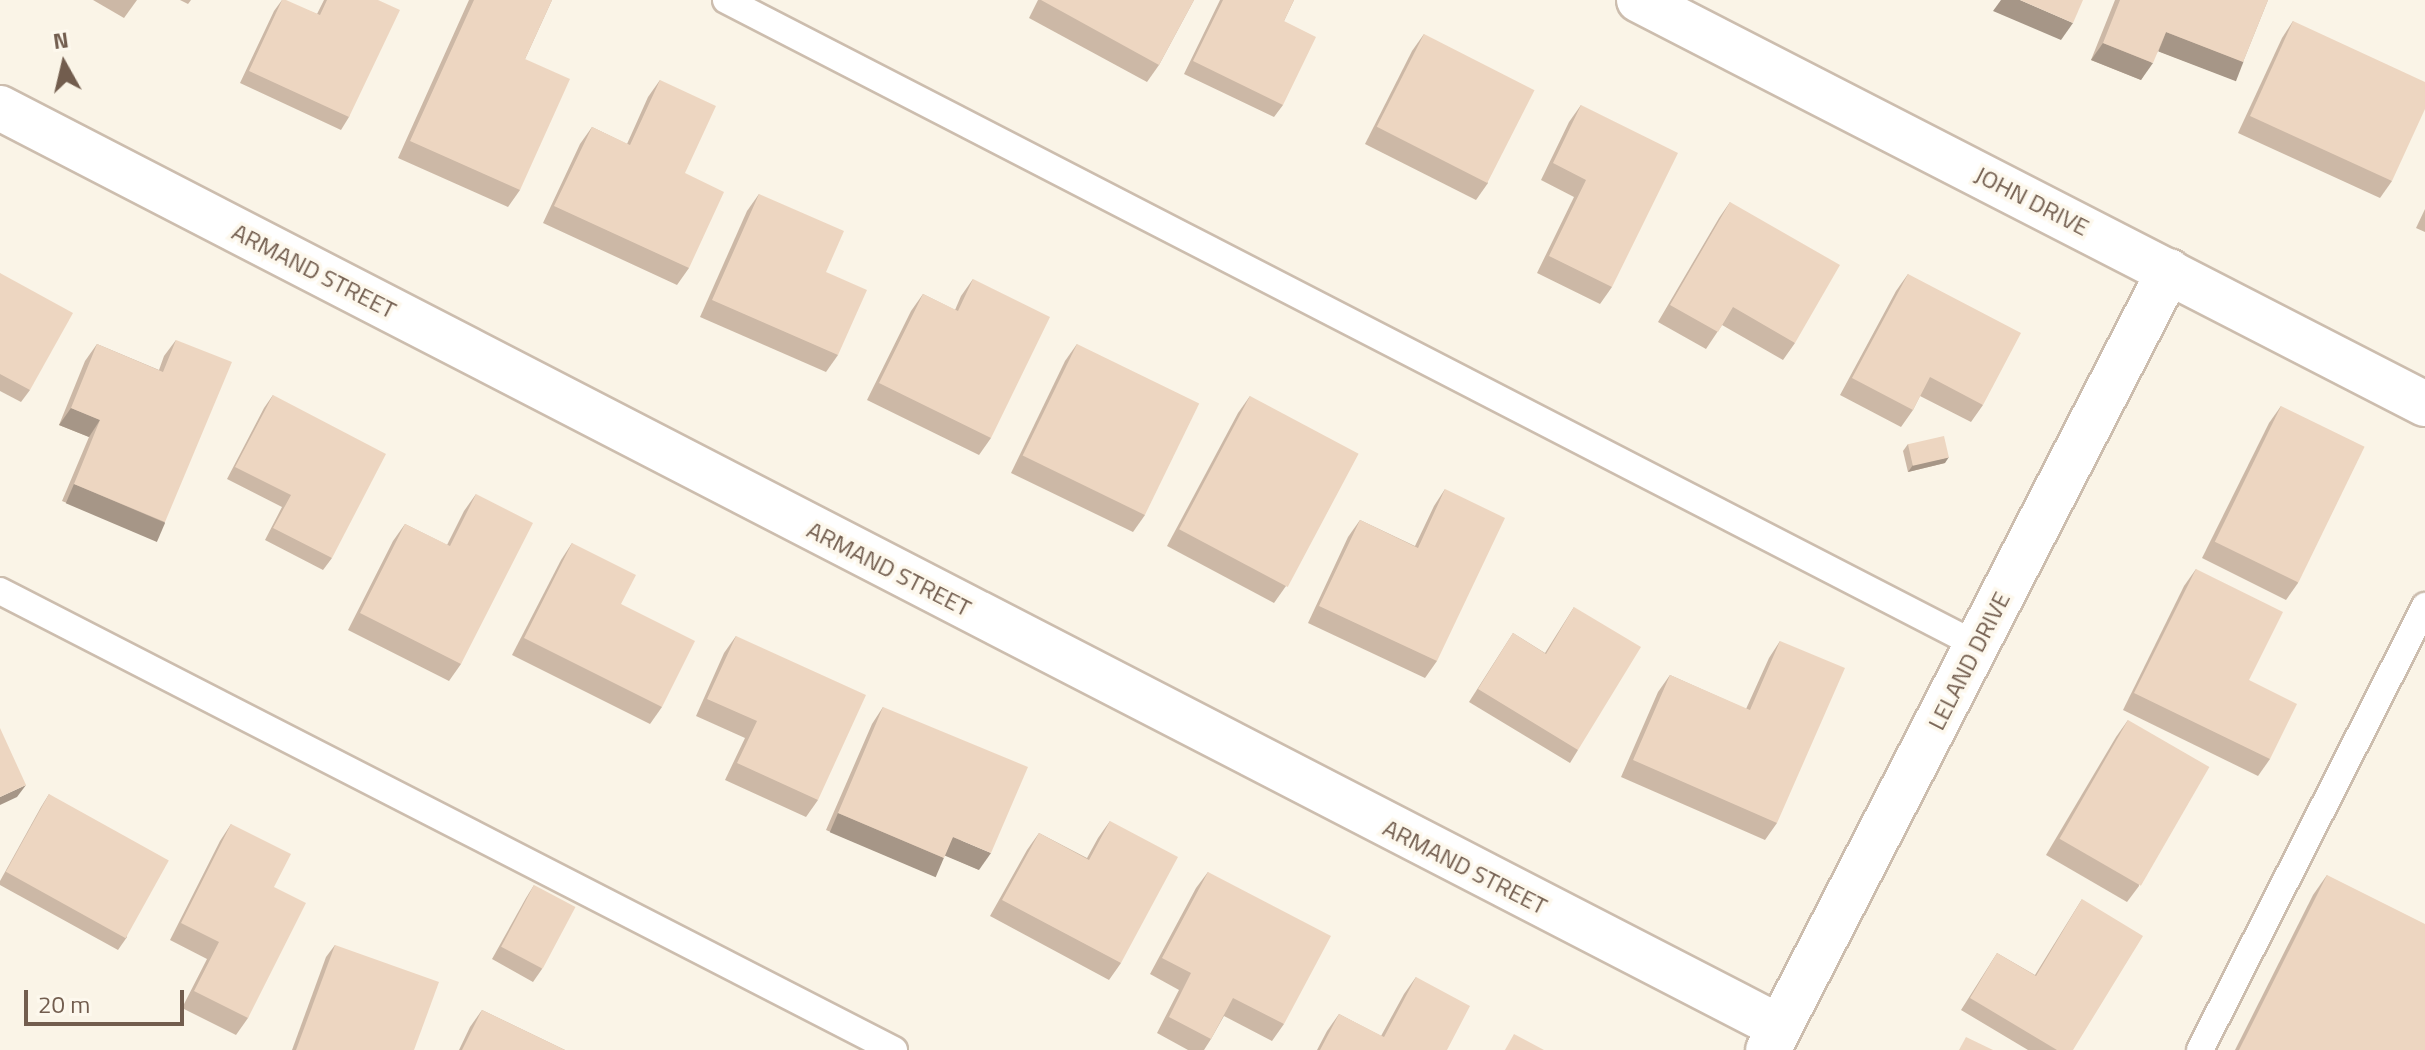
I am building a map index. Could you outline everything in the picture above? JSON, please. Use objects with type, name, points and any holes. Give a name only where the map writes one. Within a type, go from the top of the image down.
[{"type":"street","name":"JOHN DRIVE","points":[[1639,0],[2425,404]]},
{"type":"street","name":"ARMAND STREET","points":[[0,108],[1774,1039]]},
{"type":"street","name":"LELAND DRIVE","points":[[1774,1039],[2169,271]]},
{"type":"lane","points":[[726,0],[1977,645]]},
{"type":"lane","points":[[0,591],[894,1050]]},
{"type":"lane","points":[[2200,1050],[2425,606]]},
{"type":"building","points":[[282,0],[320,15],[327,0],[378,0],[400,10],[349,117],[249,71]]},
{"type":"building","points":[[474,0],[552,0],[525,59],[570,79],[520,190],[410,141]]},
{"type":"building","points":[[1041,0],[1194,0],[1159,65]]},
{"type":"building","points":[[1223,0],[1294,0],[1284,21],[1316,37],[1283,105],[1193,61]]},
{"type":"building","points":[[2020,0],[2083,0],[2073,23]]},
{"type":"building","points":[[2120,0],[2268,0],[2243,62],[2166,32],[2153,63],[2103,43]]},
{"type":"building","points":[[2293,21],[2425,82],[2425,109],[2392,181],[2250,116]]},
{"type":"building","points":[[1424,34],[1534,90],[1487,183],[1377,127]]},
{"type":"building","points":[[660,80],[716,106],[685,173],[724,192],[689,268],[554,206],[592,127],[630,145]]},
{"type":"building","points":[[1581,105],[1678,153],[1612,287],[1549,256],[1586,180],[1553,163]]},
{"type":"building","points":[[759,194],[844,231],[826,272],[867,290],[838,355],[712,300]]},
{"type":"building","points":[[1730,202],[1840,265],[1795,343],[1733,307],[1718,332],[1670,305]]},
{"type":"building","points":[[0,273],[73,313],[30,390],[0,374]]},
{"type":"building","points":[[1908,274],[2021,333],[1983,405],[1930,377],[1913,410],[1852,378]]},
{"type":"building","points":[[973,279],[1050,317],[991,438],[879,383],[923,294],[958,311]]},
{"type":"building","points":[[176,340],[232,362],[165,522],[74,484],[100,420],[71,408],[97,344],[163,372]]},
{"type":"building","points":[[1077,344],[1199,404],[1145,515],[1023,455]]},
{"type":"building","points":[[273,395],[386,454],[332,558],[273,528],[291,495],[235,467]]},
{"type":"building","points":[[1250,396],[1359,454],[1288,587],[1179,529]]},
{"type":"building","points":[[2281,406],[2365,447],[2298,582],[2215,542]]},
{"type":"building","points":[[1944,436],[1949,457],[1913,466],[1908,444]]},
{"type":"building","points":[[1445,489],[1505,518],[1437,661],[1319,606],[1360,520],[1418,548]]},
{"type":"building","points":[[476,494],[533,523],[461,664],[360,613],[405,524],[450,546]]},
{"type":"building","points":[[572,543],[636,575],[621,604],[695,641],[662,707],[524,638]]},
{"type":"building","points":[[2196,569],[2283,612],[2249,680],[2297,704],[2270,759],[2134,693]]},
{"type":"building","points":[[1574,607],[1641,647],[1578,750],[1478,689],[1513,633],[1546,654]]},
{"type":"building","points":[[736,636],[866,695],[818,800],[737,763],[757,721],[707,699]]},
{"type":"building","points":[[1780,641],[1845,668],[1777,823],[1633,760],[1670,675],[1750,710]]},
{"type":"building","points":[[883,707],[1028,767],[991,853],[953,837],[944,858],[838,813]]},
{"type":"building","points":[[2128,720],[2209,767],[2141,886],[2060,839]]},
{"type":"building","points":[[0,728],[26,785],[0,797]]},
{"type":"building","points":[[49,794],[169,860],[126,938],[6,872]]},
{"type":"building","points":[[1110,821],[1178,857],[1121,963],[1002,900],[1039,833],[1089,860]]},
{"type":"building","points":[[231,824],[291,854],[274,887],[306,903],[248,1018],[194,991],[219,942],[181,923]]},
{"type":"building","points":[[1208,872],[1331,936],[1284,1024],[1233,998],[1211,1039],[1169,1017],[1191,973],[1162,958]]},
{"type":"building","points":[[2327,875],[2425,924],[2425,1050],[2239,1050]]},
{"type":"building","points":[[534,885],[575,907],[543,969],[501,947]]},
{"type":"building","points":[[2082,899],[2143,936],[2073,1050],[2057,1050],[1970,998],[1997,953],[2036,976]]},
{"type":"building","points":[[335,945],[439,982],[414,1050],[296,1050]]},
{"type":"building","points":[[1416,977],[1470,1006],[1447,1050],[1320,1050],[1339,1014],[1384,1037]]},
{"type":"building","points":[[482,1010],[565,1050],[462,1050]]},
{"type":"building","points":[[1514,1034],[1544,1050],[1505,1050]]},
{"type":"building","points":[[1966,1037],[1993,1050],[1959,1050]]}]
